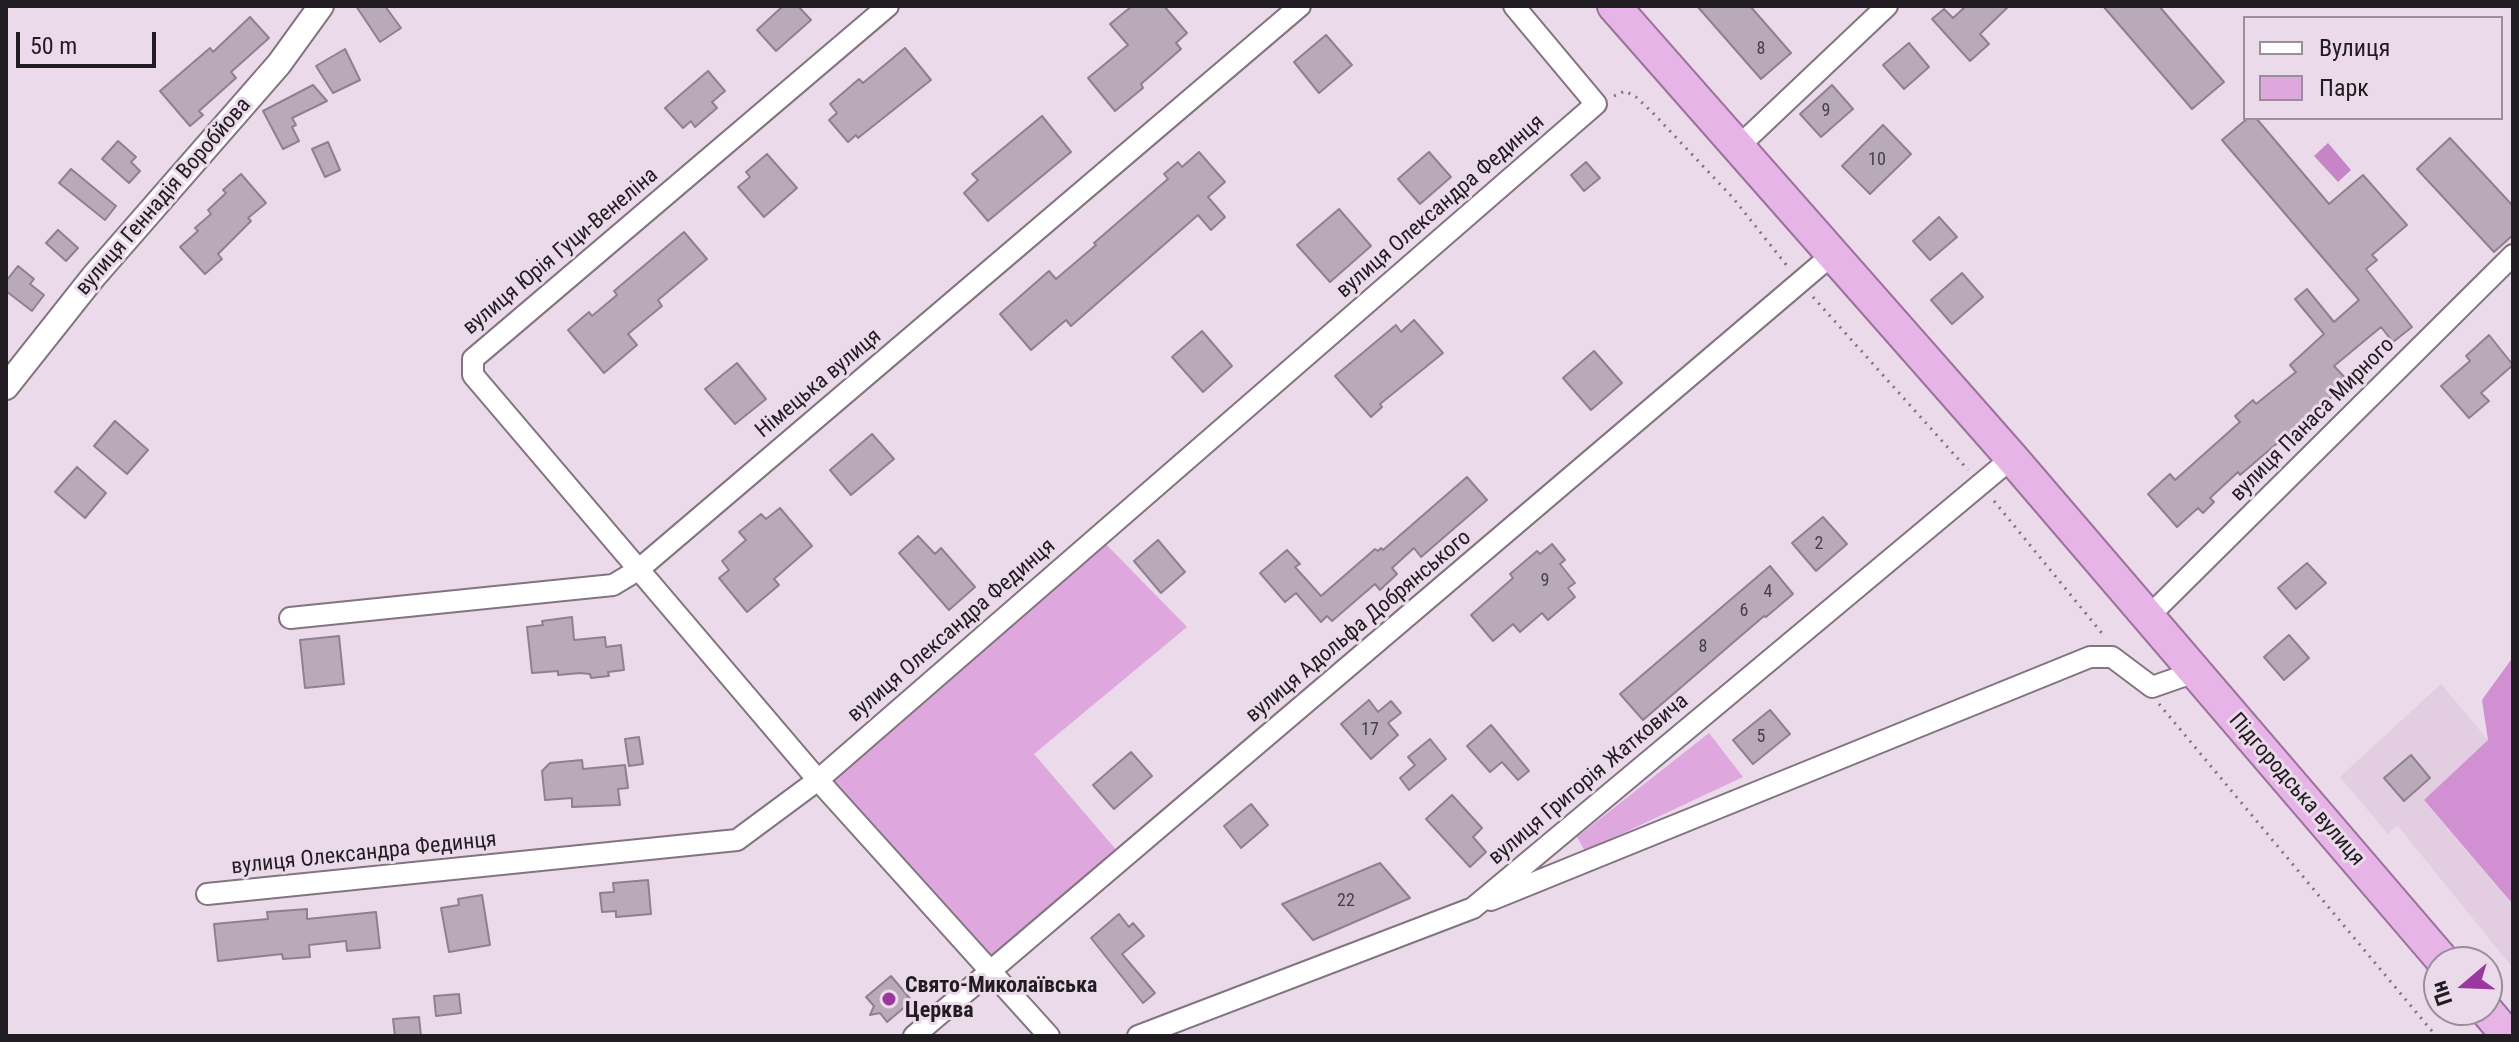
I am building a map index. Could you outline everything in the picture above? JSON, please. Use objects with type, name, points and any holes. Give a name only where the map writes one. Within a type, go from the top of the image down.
[{"type":"highway","name":"Підгородська вулиця","points":[[1614,6],[2012,458],[2430,946]]},
{"type":"street","name":"вулиця Геннадія Воробйова","points":[[6,387],[94,276],[279,64],[321,6]]},
{"type":"street","name":"вулиця Юрія Гуци-Венеліна","points":[[888,6],[473,359],[473,375],[818,780],[991,972]]},
{"type":"street","name":"Німецька вулиця","points":[[290,618],[613,585],[638,570],[1300,6]]},
{"type":"street","points":[[1514,6],[1596,104]]},
{"type":"street","points":[[1738,147],[1887,6]]},
{"type":"street","name":"вулиця Олександра Фединця","points":[[207,894],[737,840],[818,780],[1596,104]]},
{"type":"street","name":"вулиця Адольфа Добрянського","points":[[914,1036],[1833,254]]},
{"type":"street","name":"вулиця Панаса Мирного","points":[[2147,618],[2513,255]]},
{"type":"street","name":"вулиця Григорія Жатковича","points":[[1138,1036],[1473,908],[2012,458]]},
{"type":"street","points":[[1473,908],[2090,657],[2112,657],[2152,687],[2195,672]]},
{"type":"street","points":[[991,972],[1049,1036]]},
{"type":"path","points":[[1596,104],[1625,91],[1636,97],[1733,198],[1800,282]]},
{"type":"path","points":[[2152,687],[2153,697],[2436,1036]]},
{"type":"shaded area","points":[[2328,143],[2351,170],[2338,182],[2314,156]]},
{"type":"shaded area","points":[[2513,657],[2513,898],[2510,901],[2424,800],[2488,740],[2482,700]]},
{"type":"shaded area","points":[[2441,684],[2488,740],[2424,801],[2509,901],[2513,898],[2513,968],[2503,956],[2503,946],[2495,946],[2397,825],[2388,834],[2340,777]]},
{"type":"green space","points":[[1098,536],[1187,627],[1034,754],[1124,859],[991,972],[818,780]]},
{"type":"green space","points":[[1709,733],[1743,777],[1585,851],[1577,837]]},
{"type":"building","points":[[356,6],[385,6],[401,28],[380,42]]},
{"type":"building","points":[[783,6],[798,6],[811,20],[776,51],[757,30]]},
{"type":"building","points":[[1132,6],[1164,6],[1187,33],[1176,43],[1181,49],[1141,84],[1143,88],[1115,111],[1088,78],[1128,45],[1110,24]]},
{"type":"building","points":[[1697,6],[1750,6],[1791,53],[1761,79]]},
{"type":"building","points":[[1966,6],[2009,6],[1980,34],[1989,44],[1970,61],[1932,19],[1944,9],[1953,18]]},
{"type":"building","points":[[2103,6],[2159,6],[2224,82],[2192,109]]},
{"type":"building","points":[[250,17],[269,38],[231,72],[236,78],[199,111],[203,115],[190,126],[160,91],[210,48],[213,52]]},
{"type":"building","points":[[1326,35],[1352,65],[1319,93],[1294,62]]},
{"type":"building","points":[[1909,43],[1929,67],[1904,89],[1883,65]]},
{"type":"building","points":[[905,48],[931,80],[858,138],[856,135],[848,142],[829,120],[837,113],[830,104],[859,79],[863,83]]},
{"type":"building","points":[[345,49],[360,80],[333,93],[316,66]]},
{"type":"building","points":[[708,71],[725,91],[712,102],[717,108],[695,127],[691,121],[683,128],[665,108]]},
{"type":"building","points":[[313,85],[327,101],[292,118],[296,125],[292,127],[299,141],[283,149],[263,111]]},
{"type":"building","points":[[1832,85],[1853,109],[1821,137],[1800,114]]},
{"type":"building","points":[[1042,116],[1071,152],[988,221],[964,193],[978,180],[972,174]]},
{"type":"building","points":[[2246,120],[2258,120],[2329,204],[2363,175],[2407,225],[2372,255],[2377,260],[2366,269],[2412,327],[2393,342],[2381,327],[2334,366],[2349,382],[2240,475],[2238,472],[2210,498],[2214,502],[2203,513],[2198,508],[2177,527],[2148,494],[2170,474],[2175,480],[2240,422],[2235,416],[2253,400],[2256,404],[2296,372],[2290,365],[2324,334],[2295,299],[2307,289],[2334,322],[2359,300],[2222,140]]},
{"type":"building","points":[[1883,125],[1911,154],[1870,194],[1842,166]]},
{"type":"building","points":[[2450,138],[2513,206],[2513,235],[2494,252],[2417,169]]},
{"type":"building","points":[[118,141],[136,157],[131,162],[140,171],[129,183],[102,159]]},
{"type":"building","points":[[328,142],[340,170],[325,177],[312,149]]},
{"type":"building","points":[[1199,152],[1225,182],[1208,197],[1225,217],[1211,230],[1198,215],[1071,326],[1066,320],[1031,350],[1000,314],[1049,271],[1056,279],[1168,179],[1164,174],[1178,162],[1182,167]]},
{"type":"building","points":[[1429,152],[1451,177],[1420,204],[1398,179]]},
{"type":"building","points":[[767,154],[797,188],[764,217],[738,187],[750,177],[746,172]]},
{"type":"building","points":[[1586,162],[1600,178],[1584,191],[1571,175]]},
{"type":"building","points":[[71,169],[116,206],[105,220],[59,183]]},
{"type":"building","points":[[241,174],[266,203],[248,218],[251,221],[218,254],[222,259],[205,274],[180,247],[211,214],[208,210],[226,193],[223,190]]},
{"type":"building","points":[[1339,209],[1371,246],[1330,282],[1297,245]]},
{"type":"building","points":[[1939,217],[1957,237],[1930,260],[1913,241]]},
{"type":"building","points":[[58,230],[78,248],[66,261],[46,243]]},
{"type":"building","points":[[684,232],[707,259],[658,300],[662,306],[628,334],[637,345],[604,373],[568,330],[589,312],[592,316],[617,295],[614,291]]},
{"type":"building","points":[[18,266],[34,279],[30,284],[44,295],[32,311],[6,291],[6,281]]},
{"type":"building","points":[[1962,273],[1983,297],[1952,324],[1931,300]]},
{"type":"building","points":[[1414,320],[1443,353],[1380,404],[1382,407],[1371,417],[1335,376],[1396,325],[1401,332]]},
{"type":"building","points":[[1202,331],[1232,366],[1203,392],[1172,357]]},
{"type":"building","points":[[2489,335],[2513,365],[2481,393],[2489,401],[2469,418],[2441,386],[2470,361],[2466,356]]},
{"type":"building","points":[[1594,351],[1622,383],[1591,410],[1563,378]]},
{"type":"building","points":[[737,363],[766,399],[735,424],[705,389]]},
{"type":"building","points":[[115,421],[148,450],[127,474],[94,446]]},
{"type":"building","points":[[872,434],[894,459],[851,495],[830,470]]},
{"type":"building","points":[[77,467],[106,493],[85,518],[55,492]]},
{"type":"building","points":[[1467,477],[1487,500],[1421,557],[1414,548],[1392,568],[1397,574],[1380,590],[1375,584],[1332,621],[1327,616],[1321,622],[1296,593],[1285,602],[1260,573],[1287,550],[1300,564],[1295,567],[1321,596],[1375,549],[1383,550]]},
{"type":"building","points":[[780,508],[812,546],[774,579],[779,585],[747,612],[719,578],[729,570],[722,561],[746,540],[739,532],[761,514],[766,519]]},
{"type":"building","points":[[1823,517],[1847,544],[1816,571],[1792,543]]},
{"type":"building","points":[[918,536],[935,554],[941,548],[975,587],[949,610],[899,553]]},
{"type":"building","points":[[1158,540],[1185,572],[1161,593],[1134,561]]},
{"type":"building","points":[[1552,544],[1565,560],[1560,564],[1575,583],[1568,588],[1575,597],[1548,620],[1542,613],[1520,632],[1513,624],[1493,641],[1471,615],[1513,578],[1510,574],[1537,551],[1540,554]]},
{"type":"building","points":[[2307,563],[2326,583],[2296,609],[2278,588]]},
{"type":"building","points":[[1770,566],[1793,594],[1643,720],[1620,694]]},
{"type":"building","points":[[572,617],[574,640],[605,637],[606,647],[621,645],[624,670],[591,678],[590,674],[580,673],[558,675],[558,671],[532,673],[527,627],[543,625],[542,621]]},
{"type":"building","points":[[2289,635],[2309,658],[2284,680],[2264,657]]},
{"type":"building","points":[[339,636],[344,684],[305,688],[300,640]]},
{"type":"building","points":[[1369,700],[1378,712],[1391,701],[1401,713],[1388,723],[1398,735],[1371,759],[1341,724]]},
{"type":"building","points":[[1770,710],[1790,734],[1753,764],[1733,740]]},
{"type":"building","points":[[1491,725],[1529,771],[1518,780],[1502,762],[1490,772],[1467,746]]},
{"type":"building","points":[[639,737],[643,764],[629,766],[625,739]]},
{"type":"building","points":[[1430,739],[1446,759],[1409,790],[1400,778],[1415,765],[1408,757]]},
{"type":"building","points":[[1131,752],[1152,776],[1114,809],[1093,785]]},
{"type":"building","points":[[2411,755],[2430,778],[2404,801],[2384,778]]},
{"type":"building","points":[[582,760],[583,769],[625,765],[628,788],[618,789],[620,805],[572,807],[572,798],[545,800],[542,771],[550,763]]},
{"type":"building","points":[[1452,795],[1482,828],[1473,837],[1486,852],[1470,867],[1426,819]]},
{"type":"building","points":[[1251,804],[1268,825],[1241,848],[1224,826]]},
{"type":"building","points":[[1380,863],[1410,898],[1313,940],[1282,904]]},
{"type":"building","points":[[648,880],[651,914],[616,917],[616,911],[602,912],[600,893],[614,892],[613,883]]},
{"type":"building","points":[[482,895],[490,945],[449,952],[441,908],[459,905],[458,899]]},
{"type":"building","points":[[307,909],[307,919],[376,912],[380,948],[347,951],[346,941],[309,945],[310,957],[283,959],[282,954],[218,961],[214,924],[268,919],[267,912]]},
{"type":"building","points":[[1119,914],[1129,927],[1133,923],[1144,936],[1122,954],[1155,993],[1143,1003],[1091,938]]},
{"type":"building","name":"Свято-Миколаївська Церква","points":[[891,976],[912,1001],[887,1022],[880,1013],[870,1015],[874,1006],[866,997]]},
{"type":"building","points":[[459,994],[461,1013],[436,1016],[434,996]]},
{"type":"building","points":[[419,1017],[421,1036],[395,1036],[393,1019]]},
{"type":"place","name":"Свято-Миколаївська Церква","points":[[889,999]]}]
